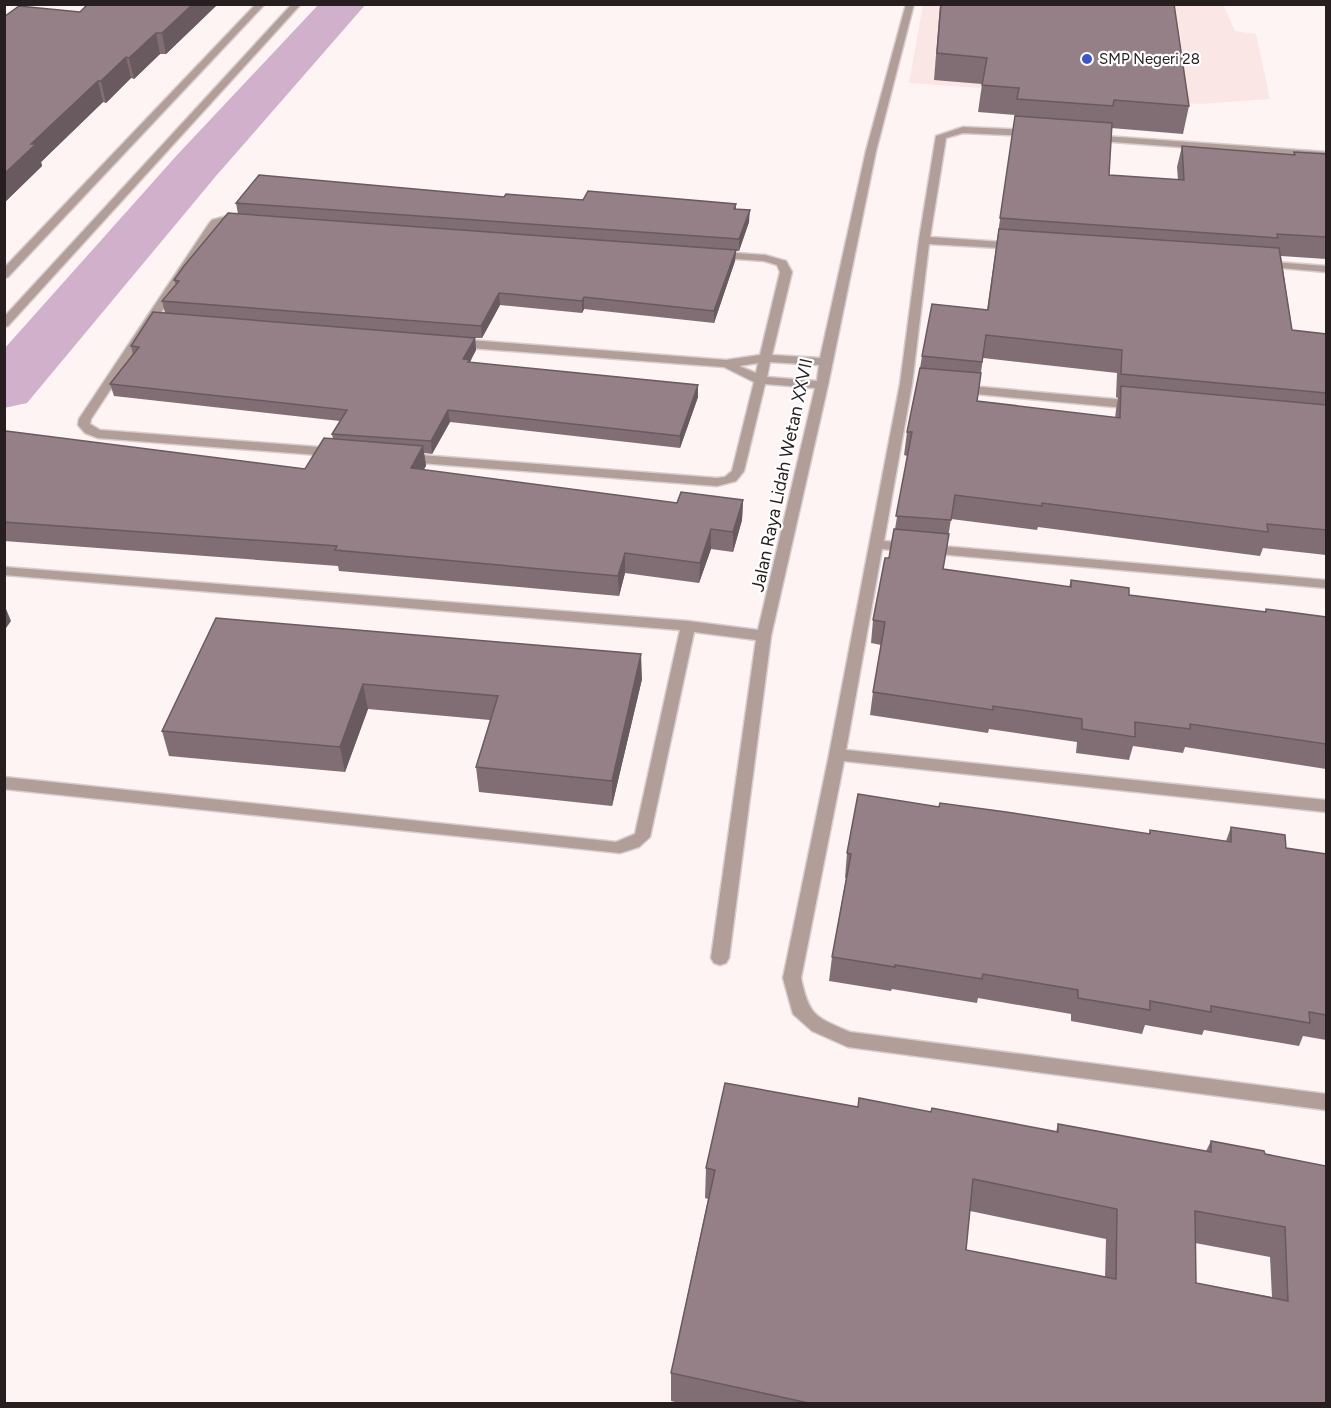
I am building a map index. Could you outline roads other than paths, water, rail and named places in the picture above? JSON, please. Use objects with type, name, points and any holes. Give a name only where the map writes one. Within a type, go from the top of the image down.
[{"type":"street","points":[[4,275],[261,4]]},
{"type":"street","points":[[283,4],[297,5]]},
{"type":"street","name":"Jalan Raya Lidah Wetan XXVII","points":[[720,958],[764,636],[822,385],[825,362],[872,151],[910,4]]},
{"type":"street","points":[[4,324],[297,5]]},
{"type":"street","points":[[1040,134],[963,130],[941,136],[924,240],[911,385],[875,544],[837,755],[792,978],[799,1009],[818,1026],[848,1039],[1326,1102]]},
{"type":"street","points":[[1075,136],[1326,155]]},
{"type":"street","points":[[227,219],[776,261],[785,266],[786,272],[765,358],[738,471],[735,478],[729,481],[717,482],[98,434],[88,430],[84,425],[86,419],[160,319],[212,227],[216,222],[227,219]]},
{"type":"street","points":[[924,240],[1030,247]]},
{"type":"street","points":[[1256,264],[1326,269]]},
{"type":"street","points":[[440,341],[726,364],[765,358],[825,362]]},
{"type":"street","points":[[726,364],[760,380],[822,385]]},
{"type":"street","points":[[941,387],[1151,407]]},
{"type":"street","points":[[875,544],[1326,584]]},
{"type":"street","points":[[4,571],[688,626],[764,636]]},
{"type":"street","points":[[4,783],[616,848],[636,843],[642,837],[688,626]]},
{"type":"street","points":[[837,755],[1326,807]]},
{"type":"waterway","points":[[4,389],[197,165],[344,4]]},
{"type":"place","name":"SMP Negeri 28","points":[[1087,59]]}]
